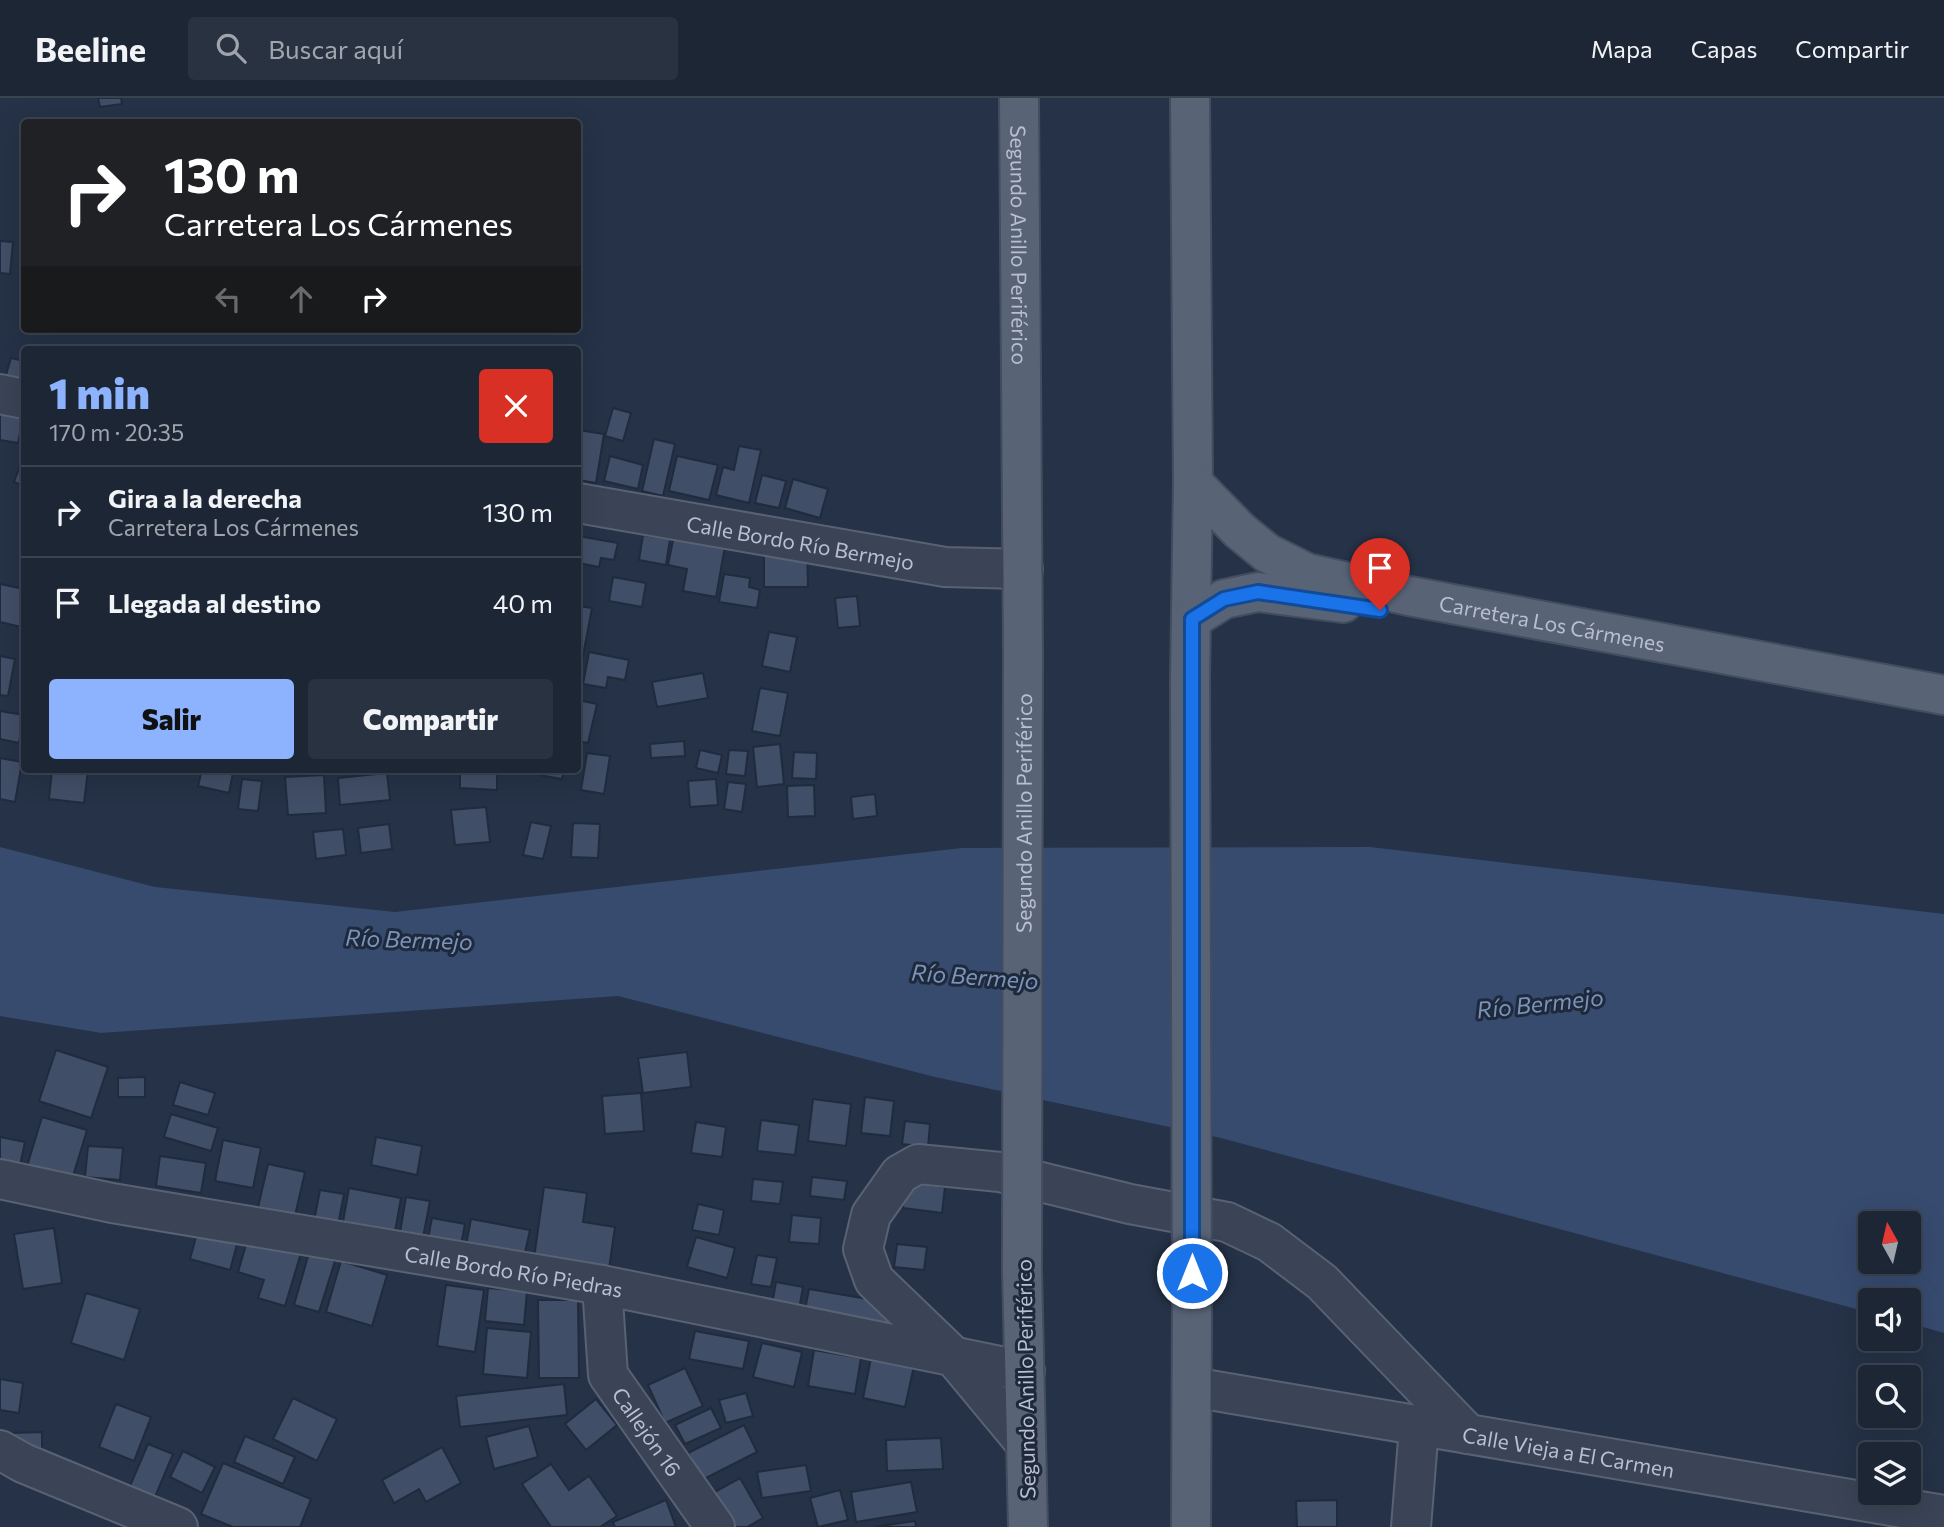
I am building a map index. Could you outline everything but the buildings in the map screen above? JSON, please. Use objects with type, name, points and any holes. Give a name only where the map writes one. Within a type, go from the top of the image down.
[{"type":"main road","name":"Segundo Anillo Periférico","points":[[1019,98],[1023,569],[1022,1270],[1028,1527]]},
{"type":"main road","points":[[1190,98],[1193,483],[1190,680],[1191,1527]]},
{"type":"main road","name":"Carretera Los Cármenes","points":[[1193,483],[1240,531],[1267,553],[1307,573],[1409,596],[1944,695]]},
{"type":"main road","name":"Carretera Los Cármenes","points":[[1192,619],[1224,599],[1247,594],[1258,592],[1302,596],[1944,714]]},
{"type":"street","points":[[0,394],[21,398]]},
{"type":"street","name":"Calle Bordo Río Bermejo","points":[[581,504],[945,568],[1023,569]]},
{"type":"street","points":[[1027,1444],[953,1356],[874,1280],[863,1249],[871,1215],[900,1174],[918,1164],[1000,1172],[1130,1204],[1227,1222],[1269,1242],[1322,1282],[1468,1434]]},
{"type":"street","name":"Calle Bordo Río Piedras","points":[[0,1179],[112,1203],[602,1285],[1025,1371]]},
{"type":"street","name":"Callejón 16","points":[[602,1285],[608,1375],[715,1527]]},
{"type":"street","name":"Calle Vieja a El Carmen","points":[[1192,1387],[1944,1515]]},
{"type":"street","points":[[1411,1527],[1419,1427]]},
{"type":"street","points":[[0,1450],[23,1464],[178,1527]]},
{"type":"water","name":"Río Bermejo","points":[[0,847],[155,887],[395,912],[962,848],[1370,847],[1944,914],[1944,1333],[1921,1326],[1921,1288],[1858,1288],[1858,1310],[1221,1138],[935,1077],[618,996],[101,1033],[0,1016]]},
{"type":"route","points":[[1192,1273],[1192,619],[1224,599],[1258,592],[1302,596],[1380,610]]}]
